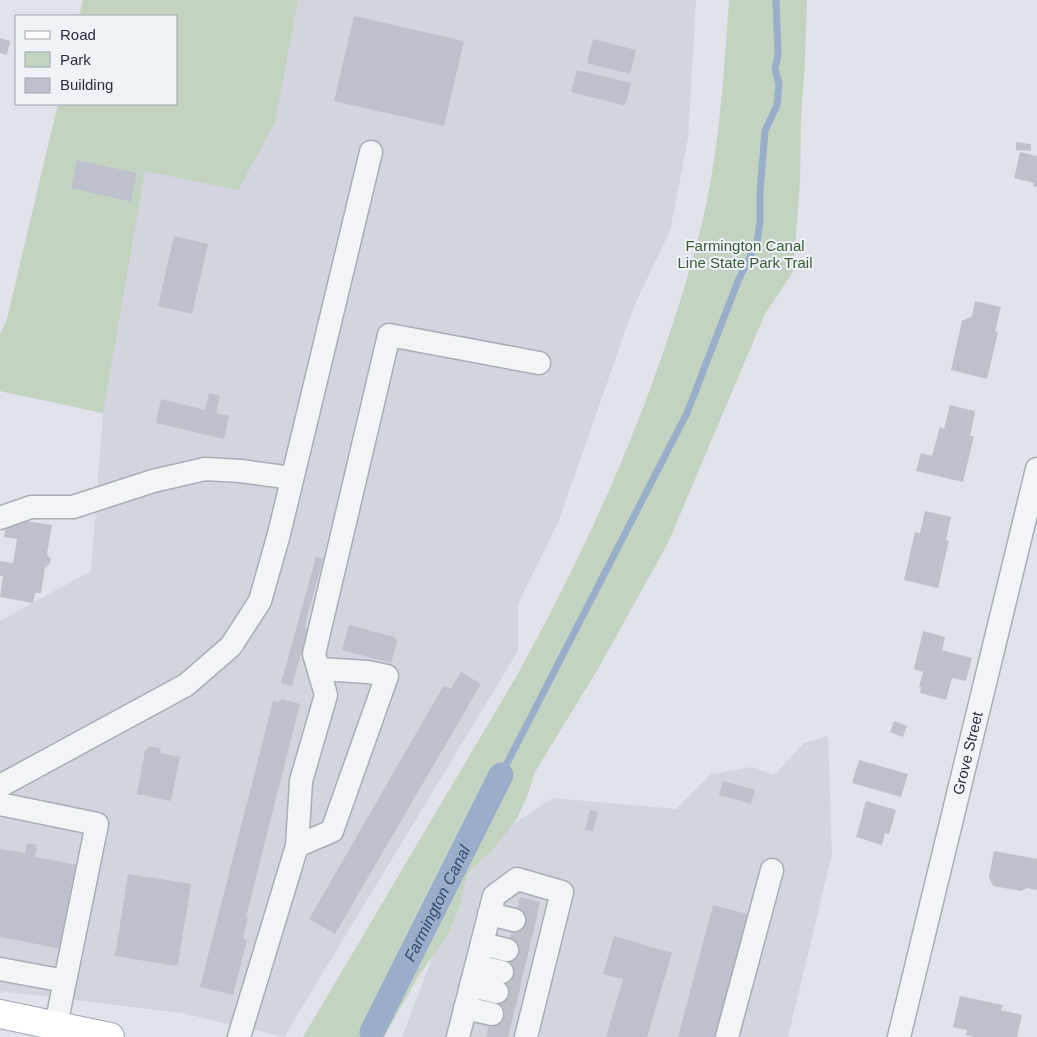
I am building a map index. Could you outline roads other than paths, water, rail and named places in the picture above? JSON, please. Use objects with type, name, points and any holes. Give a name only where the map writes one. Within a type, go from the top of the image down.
[{"type":"main road","points":[[0,1014],[44,1028],[110,1037]]},
{"type":"street","points":[[0,786],[186,685],[232,646],[260,601],[279,534],[370,152]]},
{"type":"street","points":[[239,1037],[297,846],[301,781],[326,694],[314,654],[389,335],[539,363]]},
{"type":"street","points":[[0,518],[31,507],[73,507],[153,481],[205,469],[241,471],[292,478]]},
{"type":"street","name":"Grove Street","points":[[899,1037],[1037,469]]},
{"type":"street","points":[[297,846],[332,831],[387,676],[368,672],[319,669]]},
{"type":"street","points":[[0,804],[97,824],[65,981],[44,1028]]},
{"type":"street","points":[[727,1037],[772,870]]},
{"type":"street","points":[[458,1037],[465,1008],[474,976],[494,896],[517,880],[562,892],[534,924],[519,987],[515,1023],[465,1008]]},
{"type":"street","points":[[489,914],[534,924]]},
{"type":"street","points":[[482,944],[527,954]]},
{"type":"street","points":[[0,969],[65,981]]},
{"type":"street","points":[[474,976],[519,987]]},
{"type":"waterway","points":[[501,775],[687,413],[738,281],[757,242],[760,222],[760,192],[765,131],[777,105],[779,84],[775,69],[778,55],[776,0]]},
{"type":"waterway","name":"Farmington Canal","points":[[372,1032],[501,775]]},
{"type":"tunnel","points":[[514,920],[535,925]]},
{"type":"tunnel","points":[[507,950],[528,954]]},
{"type":"tunnel","points":[[502,972],[522,977]]},
{"type":"tunnel","points":[[497,992],[518,997]]},
{"type":"tunnel","points":[[492,1014],[512,1019]]},
{"type":"park label","name":"Farmington Canal Line State Park Trail","points":[[745,254]]}]
